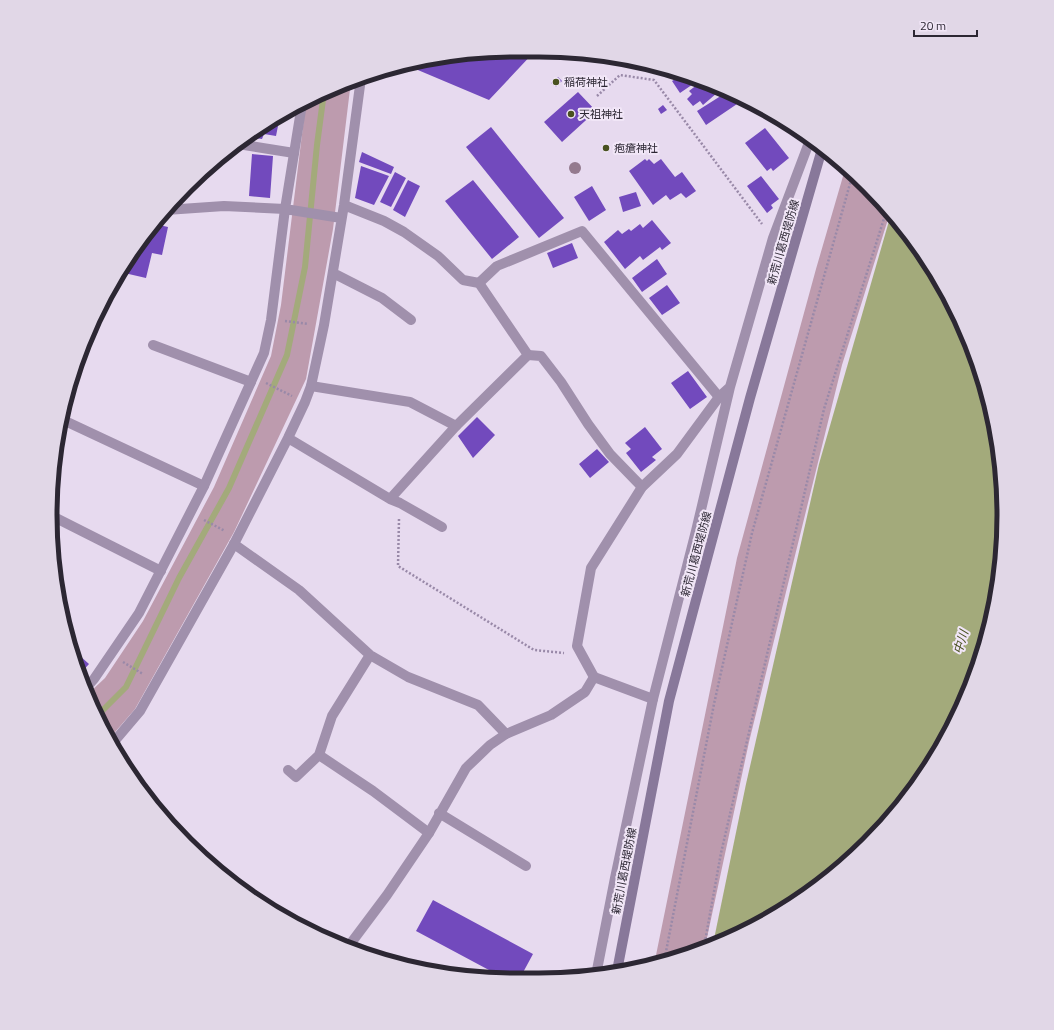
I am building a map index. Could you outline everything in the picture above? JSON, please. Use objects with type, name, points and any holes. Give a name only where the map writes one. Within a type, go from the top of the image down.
[{"type":"main road","name":"新荒川葛西堤防線","points":[[618,966],[669,701],[750,398],[821,154]]},
{"type":"street","points":[[116,740],[140,711],[236,541],[288,438],[311,386],[324,325],[344,206],[360,84]]},
{"type":"street","points":[[90,684],[139,613],[204,486],[264,352],[271,320],[285,210],[301,110]]},
{"type":"street","points":[[245,145],[294,153]]},
{"type":"street","points":[[597,969],[653,699],[696,531],[730,387],[773,238],[808,145]]},
{"type":"street","points":[[174,209],[224,206],[285,210],[341,218]]},
{"type":"street","points":[[344,206],[384,221],[404,232],[438,256],[463,280],[479,283],[528,355]]},
{"type":"street","points":[[479,283],[497,266],[582,231],[719,397]]},
{"type":"street","points":[[333,273],[382,298],[411,320]]},
{"type":"street","points":[[153,345],[252,379]]},
{"type":"street","points":[[395,501],[456,426],[528,355],[541,356],[561,382],[588,424],[610,454],[642,487]]},
{"type":"street","points":[[311,386],[410,402],[456,426]]},
{"type":"street","points":[[653,699],[594,677],[577,646],[591,568],[642,487],[677,454],[719,397],[730,387]]},
{"type":"street","points":[[67,422],[204,486]]},
{"type":"street","points":[[288,438],[442,527]]},
{"type":"street","points":[[57,519],[161,571]]},
{"type":"street","points":[[236,541],[300,590],[370,655],[408,677],[478,705],[506,734]]},
{"type":"street","points":[[288,770],[296,777],[319,755],[332,716],[370,655]]},
{"type":"street","points":[[351,942],[429,833],[439,813],[466,768],[490,745],[506,734],[551,715],[585,692],[594,677]]},
{"type":"street","points":[[319,755],[374,791],[429,833]]},
{"type":"street","points":[[439,813],[526,866]]},
{"type":"path","points":[[597,96],[620,75],[654,80],[773,238]]},
{"type":"path","points":[[665,955],[714,704],[752,533],[851,180]]},
{"type":"path","points":[[705,942],[721,853],[824,409],[885,215]]},
{"type":"path","points":[[271,320],[324,325]]},
{"type":"path","points":[[252,379],[305,402]]},
{"type":"path","points":[[395,501],[398,566],[534,650],[582,655]]},
{"type":"path","points":[[191,512],[236,541]]},
{"type":"path","points":[[111,655],[157,681]]},
{"type":"shaded area","points":[[350,88],[333,229],[306,379],[234,532],[135,709],[113,735],[92,690],[105,678],[143,621],[214,487],[271,356],[281,305],[305,108]]},
{"type":"shaded area","points":[[844,174],[863,191],[888,219],[842,365],[749,742],[706,941],[686,949],[656,958],[737,558],[816,269]]},
{"type":"water","name":"中川","points":[[889,220],[920,261],[950,312],[973,368],[988,426],[996,485],[996,545],[993,575],[981,634],[973,662],[950,718],[920,769],[883,817],[863,839],[841,859],[793,896],[742,926],[714,938],[746,784],[819,464]]},
{"type":"building","points":[[529,57],[489,100],[415,69],[455,61],[485,58]]},
{"type":"building","points":[[558,77],[562,81],[556,87],[551,83]]},
{"type":"building","points":[[677,78],[693,84],[680,93],[672,81]]},
{"type":"building","points":[[697,85],[717,93],[703,105],[700,101],[693,106],[687,99],[692,94],[689,91]]},
{"type":"building","points":[[578,92],[596,111],[562,142],[544,122]]},
{"type":"building","points":[[722,95],[739,103],[706,125],[697,111]]},
{"type":"building","points":[[663,105],[667,110],[661,114],[658,109]]},
{"type":"building","points":[[279,123],[276,136],[264,134],[262,139],[255,138]]},
{"type":"building","points":[[491,127],[564,218],[539,238],[466,147]]},
{"type":"building","points":[[765,128],[789,158],[773,171],[771,168],[767,171],[745,143]]},
{"type":"building","points":[[362,152],[394,167],[391,174],[359,162]]},
{"type":"building","points":[[252,154],[273,156],[270,198],[249,196]]},
{"type":"building","points":[[645,159],[647,161],[649,159],[654,164],[661,159],[675,177],[682,172],[696,191],[686,198],[681,193],[670,200],[666,195],[653,205],[629,171]]},
{"type":"building","points":[[361,166],[389,176],[374,205],[355,198]]},
{"type":"building","points":[[395,172],[406,178],[391,207],[380,202]]},
{"type":"building","points":[[761,176],[779,199],[771,205],[773,208],[767,213],[747,186]]},
{"type":"building","points":[[408,180],[420,186],[405,217],[393,210]]},
{"type":"building","points":[[473,180],[519,237],[492,259],[445,201]]},
{"type":"building","points":[[592,186],[606,210],[589,221],[574,197]]},
{"type":"building","points":[[636,192],[641,206],[623,212],[619,197]]},
{"type":"building","points":[[652,220],[671,243],[662,250],[660,247],[643,260],[640,256],[625,269],[604,242],[618,230],[622,234],[629,229],[631,231],[640,224],[643,228]]},
{"type":"building","points":[[161,225],[168,227],[162,255],[152,253],[146,278],[126,273]]},
{"type":"building","points":[[572,243],[578,258],[553,268],[547,253]]},
{"type":"building","points":[[657,259],[667,274],[642,292],[632,278]]},
{"type":"building","points":[[667,285],[680,303],[662,315],[649,298]]},
{"type":"building","points":[[688,371],[707,397],[690,409],[671,383]]},
{"type":"building","points":[[477,417],[495,435],[473,458],[458,436]]},
{"type":"building","points":[[645,427],[662,449],[652,457],[656,460],[641,472],[626,453],[631,449],[625,443]]},
{"type":"building","points":[[597,449],[609,462],[590,478],[579,464]]},
{"type":"building","points":[[79,655],[89,664],[84,670]]},
{"type":"building","points":[[433,900],[533,954],[523,973],[493,972],[416,931]]},
{"type":"waterway","points":[[102,711],[126,687],[179,578],[229,488],[287,355],[305,267],[323,99]]},
{"type":"place","name":"稲荷神社","points":[[556,82]]},
{"type":"place","name":"天祖神社","points":[[571,114]]},
{"type":"place","name":"疱瘡神社","points":[[606,148]]}]
